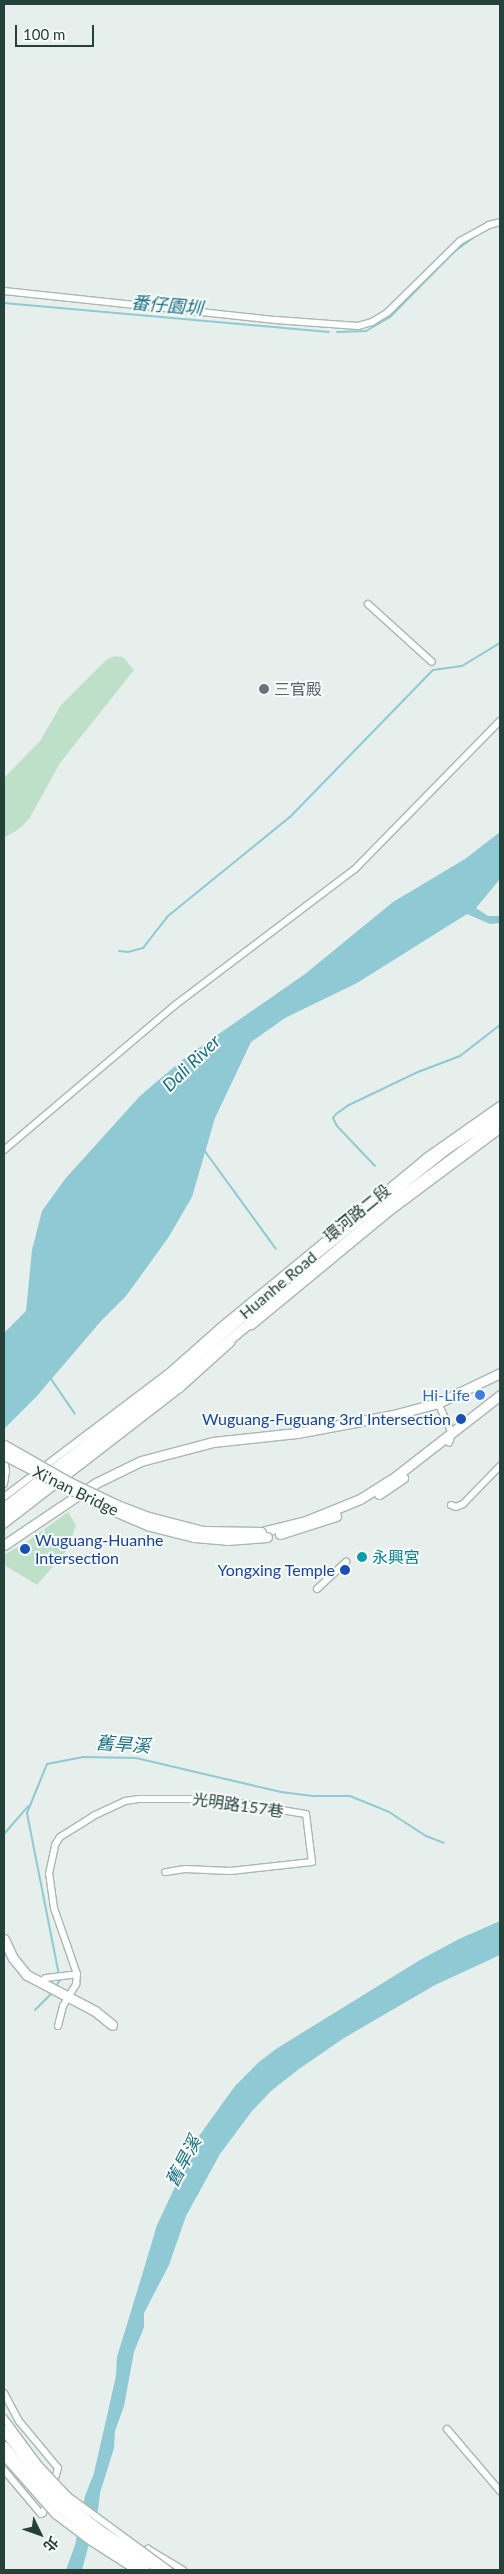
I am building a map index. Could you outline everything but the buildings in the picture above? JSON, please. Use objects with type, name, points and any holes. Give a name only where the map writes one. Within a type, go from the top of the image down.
[{"type":"street","points":[[4,291],[276,320],[358,326],[372,322],[388,312],[460,241],[489,224],[500,222]]},
{"type":"street","points":[[368,604],[432,662]]},
{"type":"street","points":[[4,1150],[175,1005],[355,869],[500,722]]},
{"type":"street","name":"環河路二段","points":[[63,1467],[180,1389],[233,1342],[375,1225],[463,1143],[494,1124],[500,1105]]},
{"type":"street","name":"Huanhe Road","points":[[63,1467],[172,1377],[315,1254],[463,1143],[494,1124],[500,1113]]},
{"type":"street","points":[[4,1545],[96,1483],[141,1461],[213,1442],[297,1433],[371,1420],[438,1403],[500,1373]]},
{"type":"street","points":[[450,1438],[500,1395]]},
{"type":"street","points":[[264,1534],[306,1521],[360,1499],[391,1480],[500,1402]]},
{"type":"street","points":[[438,1403],[450,1438]]},
{"type":"street","name":"Xi'nan Bridge","points":[[4,1445],[67,1481],[117,1505],[149,1517],[204,1531],[264,1534]]},
{"type":"street","points":[[4,1456],[6,1471],[4,1484]]},
{"type":"street","name":"Xi'nan Bridge","points":[[4,1456],[103,1506],[150,1526],[203,1538],[227,1540],[264,1534]]},
{"type":"street","points":[[451,1505],[456,1507],[463,1504],[500,1466]]},
{"type":"street","points":[[4,1497],[63,1467]]},
{"type":"street","points":[[4,1507],[63,1467]]},
{"type":"street","points":[[4,1516],[63,1467]]},
{"type":"street","points":[[4,1525],[63,1467]]},
{"type":"street","points":[[316,1589],[346,1562]]},
{"type":"street","name":"光明路157巷","points":[[75,1975],[54,1908],[49,1874],[55,1845],[66,1833],[101,1812],[125,1801],[139,1798],[214,1799],[306,1814],[312,1862],[230,1871],[185,1869],[165,1872]]},
{"type":"street","points":[[4,1939],[13,1958],[27,1975],[95,2011],[112,2025]]},
{"type":"street","points":[[40,1982],[75,1975],[76,1984],[65,1995],[58,2026]]},
{"type":"street","points":[[4,2393],[19,2421],[58,2468],[43,2514],[4,2470]]},
{"type":"street","points":[[4,2418],[38,2464],[68,2496],[169,2570]]},
{"type":"street","points":[[447,2429],[500,2491]]},
{"type":"street","points":[[4,2430],[32,2468],[65,2502],[100,2530],[161,2570]]},
{"type":"street","points":[[4,2446],[25,2473],[59,2508],[96,2537],[146,2570]]},
{"type":"street","points":[[4,2458],[54,2514],[91,2542],[134,2570],[142,2553],[148,2549],[182,2570]]},
{"type":"green space","points":[[115,656],[123,657],[134,670],[60,763],[29,819],[19,829],[4,838],[4,778],[40,741],[61,705],[106,660]]},
{"type":"green space","points":[[68,1512],[76,1525],[70,1543],[67,1550],[37,1585],[6,1566],[4,1555],[31,1539]]},
{"type":"water","name":"Dali River","points":[[500,832],[500,879],[476,908],[488,916],[500,916],[500,923],[490,924],[467,914],[357,983],[285,1018],[251,1042],[215,1118],[192,1197],[168,1238],[126,1296],[101,1321],[36,1397],[4,1429],[4,1333],[26,1311],[32,1250],[42,1211],[65,1179],[140,1096],[187,1056],[305,974],[393,902],[465,859]]},
{"type":"water","name":"舊旱溪","points":[[500,1921],[500,1955],[435,1985],[344,2038],[299,2069],[271,2091],[252,2111],[220,2154],[186,2216],[169,2265],[144,2313],[144,2327],[134,2352],[124,2406],[115,2431],[114,2448],[100,2493],[98,2510],[82,2570],[66,2570],[75,2545],[85,2496],[94,2473],[116,2376],[117,2357],[157,2225],[199,2136],[235,2086],[259,2062],[276,2049],[420,1960],[459,1939]]},
{"type":"waterway","name":"番仔園圳","points":[[337,332],[366,331],[390,317],[455,251],[480,233]]},
{"type":"waterway","name":"番仔園圳","points":[[4,303],[329,332]]},
{"type":"waterway","points":[[119,951],[128,952],[143,948],[168,916],[290,817],[433,670],[462,666],[500,643]]},
{"type":"waterway","points":[[375,1166],[337,1126],[333,1118],[336,1114],[349,1105],[418,1072],[460,1056],[500,1025]]},
{"type":"waterway","points":[[204,1150],[276,1249]]},
{"type":"waterway","points":[[51,1379],[75,1414]]},
{"type":"waterway","name":"舊旱溪","points":[[56,1986],[60,1980],[27,1813],[47,1764],[83,1757],[136,1758],[281,1792],[315,1796],[350,1796],[389,1812],[426,1836],[444,1843]]},
{"type":"waterway","points":[[4,1834],[28,1806]]},
{"type":"waterway","name":"舊旱溪","points":[[35,2010],[52,1993]]},
{"type":"place","name":"三官殿","points":[[264,689]]},
{"type":"place","name":"Hi-Life","points":[[480,1395]]},
{"type":"place","name":"Wuguang-Fuguang 3rd Intersection","points":[[461,1419]]},
{"type":"place","name":"Wuguang-Huanhe Intersection","points":[[25,1549]]},
{"type":"place","name":"永興宮","points":[[362,1557]]},
{"type":"place","name":"Yongxing Temple","points":[[345,1570]]}]
